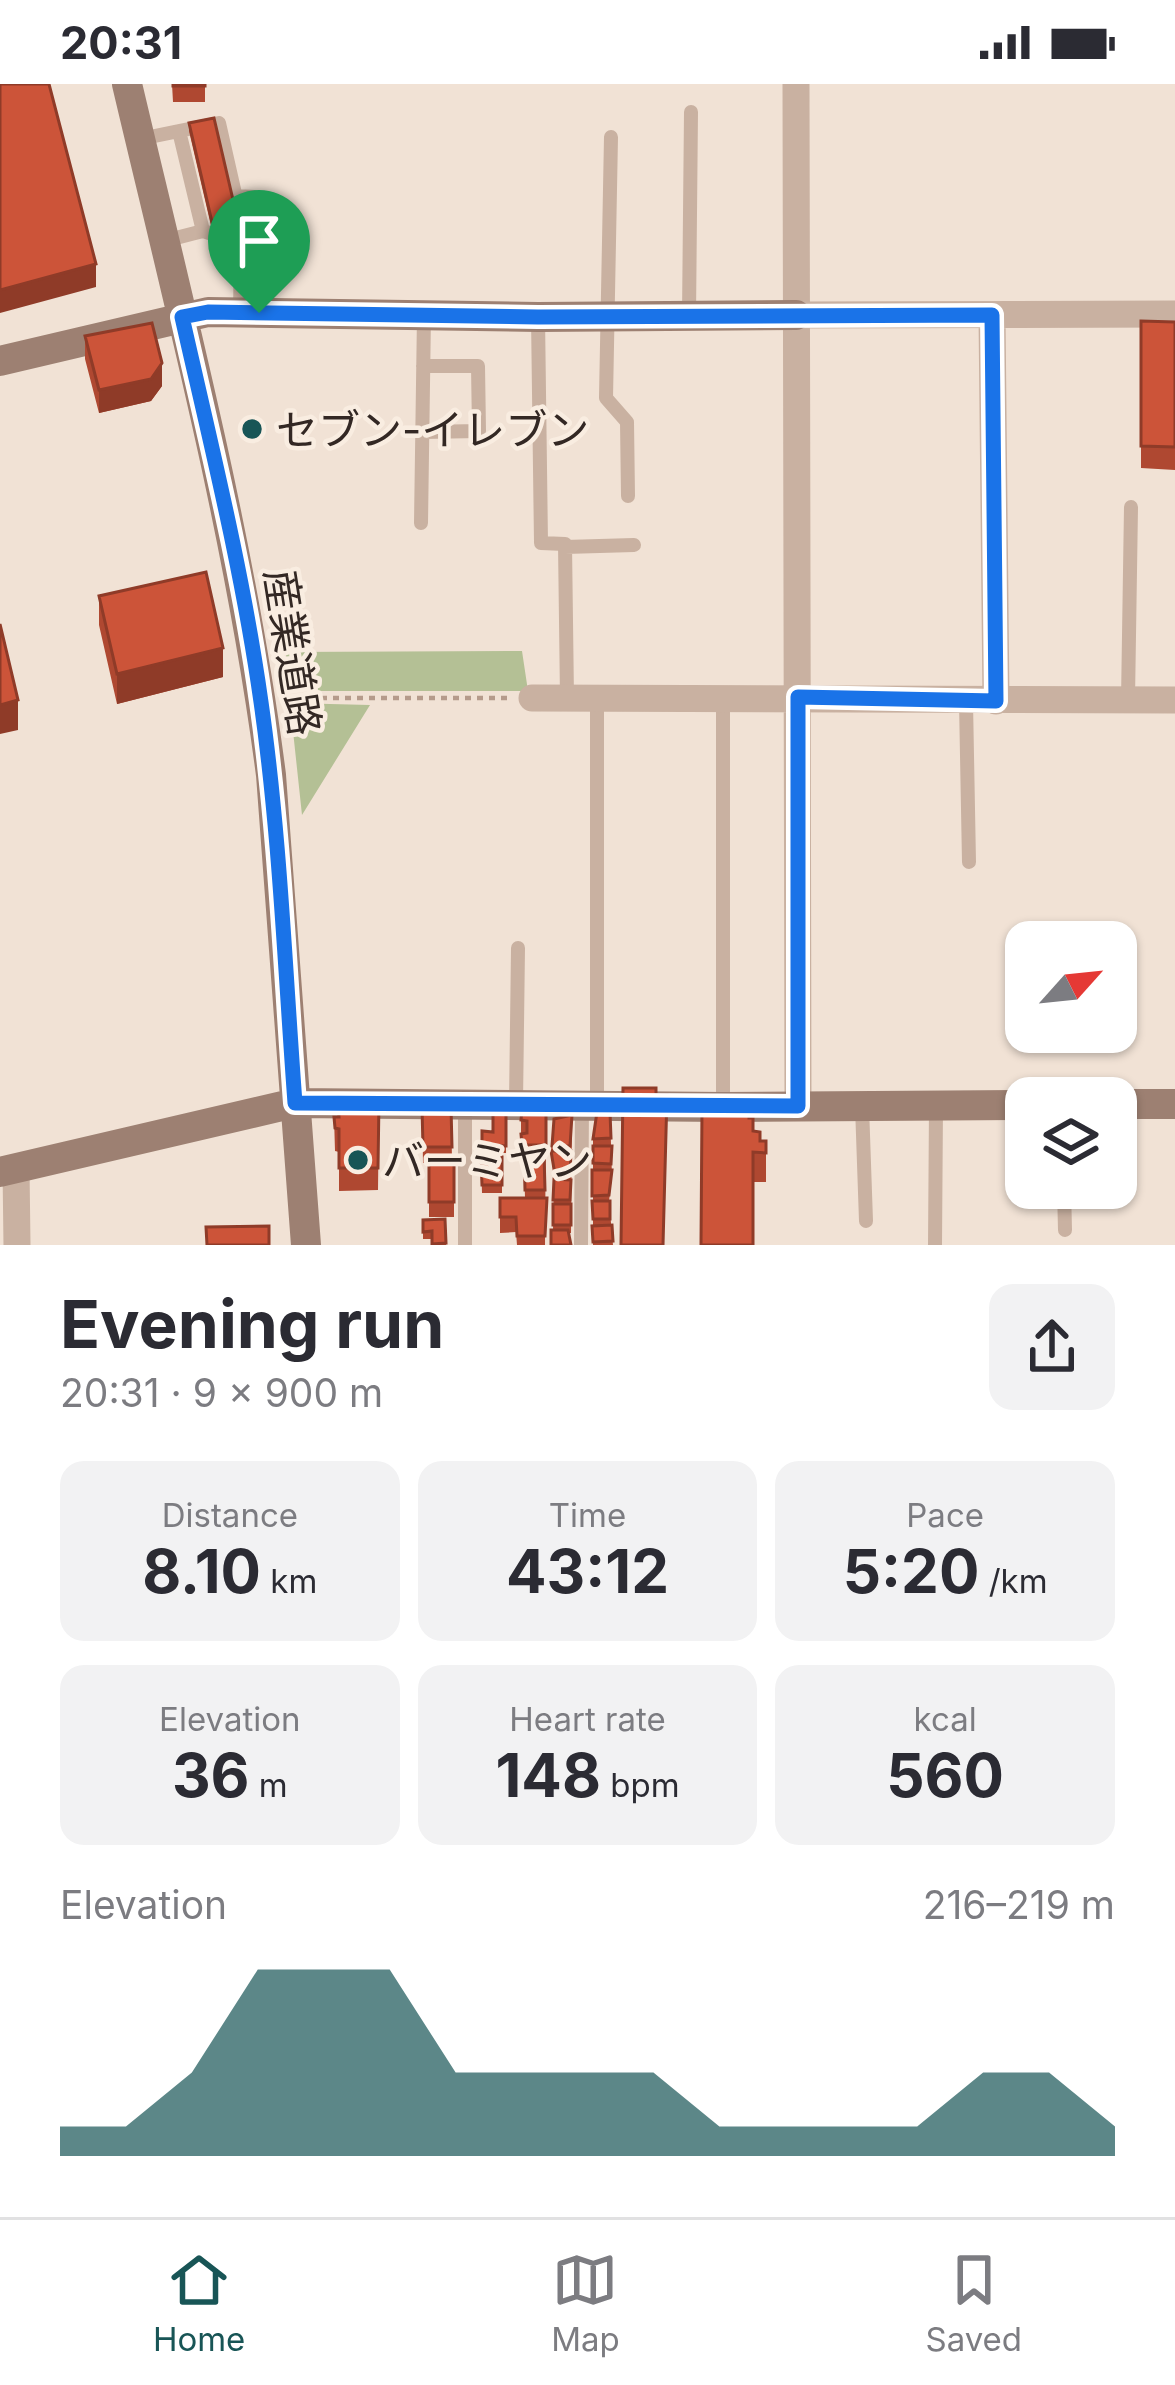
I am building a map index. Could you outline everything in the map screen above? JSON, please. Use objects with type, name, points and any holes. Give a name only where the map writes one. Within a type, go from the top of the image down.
[{"type":"street","name":"産業道路","points":[[127,84],[228,522],[261,698],[306,1245]]},
{"type":"street","points":[[796,84],[798,1106]]},
{"type":"street","points":[[0,361],[208,312],[538,317],[1175,314]]},
{"type":"street","points":[[992,315],[996,701]]},
{"type":"street","points":[[532,698],[1175,700]]},
{"type":"street","points":[[17,1245],[8,1170],[295,1103],[1005,1105]]},
{"type":"street","points":[[1137,1104],[1175,1104]]},
{"type":"lane","points":[[689,316],[691,112]]},
{"type":"lane","points":[[140,139],[219,123],[236,196],[249,312]]},
{"type":"lane","points":[[179,131],[203,231]]},
{"type":"lane","points":[[611,137],[606,398],[627,422],[628,496]]},
{"type":"lane","points":[[236,196],[254,196],[260,222],[249,312]]},
{"type":"lane","points":[[164,241],[203,231],[241,243]]},
{"type":"lane","points":[[422,523],[424,315]]},
{"type":"lane","points":[[538,317],[541,543],[634,545]]},
{"type":"lane","points":[[423,366],[478,366],[479,431],[423,432]]},
{"type":"lane","points":[[1128,700],[1131,507]]},
{"type":"lane","points":[[566,547],[567,698]]},
{"type":"lane","points":[[581,1245],[590,1104],[597,698]]},
{"type":"lane","points":[[723,698],[723,1107]]},
{"type":"lane","points":[[966,702],[969,862]]},
{"type":"lane","points":[[515,1103],[518,948]]},
{"type":"lane","points":[[465,1104],[465,1245]]},
{"type":"lane","points":[[862,1106],[866,1221]]},
{"type":"lane","points":[[935,1245],[936,1106]]},
{"type":"lane","points":[[1064,1209],[1065,1230]]},
{"type":"path","points":[[261,698],[532,698]]},
{"type":"green space","points":[[522,651],[528,691],[288,691],[286,652]]},
{"type":"green space","points":[[290,703],[370,705],[302,815]]},
{"type":"building","points":[[0,84],[49,84],[96,264],[0,290]]},
{"type":"building","points":[[214,118],[237,217],[212,222],[189,123]]},
{"type":"building","points":[[1141,321],[1175,322],[1175,447],[1141,446]]},
{"type":"building","points":[[152,323],[162,363],[151,379],[99,390],[85,336]]},
{"type":"building","points":[[206,572],[223,648],[117,674],[99,596]]},
{"type":"building","points":[[0,624],[18,700],[0,705]]},
{"type":"building","points":[[623,1088],[656,1088],[656,1095],[667,1095],[663,1245],[621,1245]]},
{"type":"building","points":[[338,1099],[379,1100],[378,1168],[339,1168],[339,1129],[334,1117],[339,1117]]},
{"type":"building","points":[[422,1107],[451,1107],[452,1147],[423,1147]]},
{"type":"building","points":[[522,1109],[546,1109],[546,1145],[522,1145],[527,1121],[521,1120]]},
{"type":"building","points":[[702,1109],[749,1110],[753,1131],[760,1132],[760,1141],[766,1141],[766,1153],[753,1152],[753,1245],[701,1245]]},
{"type":"building","points":[[597,1112],[610,1112],[611,1138],[593,1139]]},
{"type":"building","points":[[493,1114],[506,1114],[506,1146],[482,1145],[482,1131],[493,1132]]},
{"type":"building","points":[[572,1115],[570,1146],[552,1146],[554,1119]]},
{"type":"building","points":[[593,1146],[612,1146],[611,1164],[593,1163]]},
{"type":"building","points":[[551,1151],[571,1151],[570,1175],[555,1175]]},
{"type":"building","points":[[524,1153],[544,1153],[545,1190],[525,1190]]},
{"type":"building","points":[[502,1157],[502,1185],[482,1185],[481,1158]]},
{"type":"building","points":[[429,1160],[454,1160],[454,1202],[429,1202]]},
{"type":"building","points":[[592,1170],[612,1170],[609,1195],[592,1196]]},
{"type":"building","points":[[554,1179],[571,1180],[570,1200],[553,1200]]},
{"type":"building","points":[[500,1198],[547,1198],[545,1236],[517,1236],[516,1217],[500,1217]]},
{"type":"building","points":[[592,1201],[610,1201],[610,1219],[593,1219]]},
{"type":"building","points":[[553,1204],[571,1204],[571,1225],[553,1225]]},
{"type":"building","points":[[445,1219],[446,1243],[432,1244],[432,1231],[423,1232],[423,1220]]},
{"type":"building","points":[[612,1225],[613,1241],[593,1242],[592,1226]]},
{"type":"building","points":[[269,1226],[269,1245],[207,1245],[206,1227]]},
{"type":"building","points":[[551,1230],[568,1230],[571,1245],[551,1245]]},
{"type":"place","name":"セブン-イレブン","points":[[252,429]]},
{"type":"place","name":"バーミヤン","points":[[358,1160]]},
{"type":"route","points":[[208,312],[259,313],[992,315],[996,701],[798,697],[798,1106],[295,1103],[261,698],[182,317],[208,312]]}]
